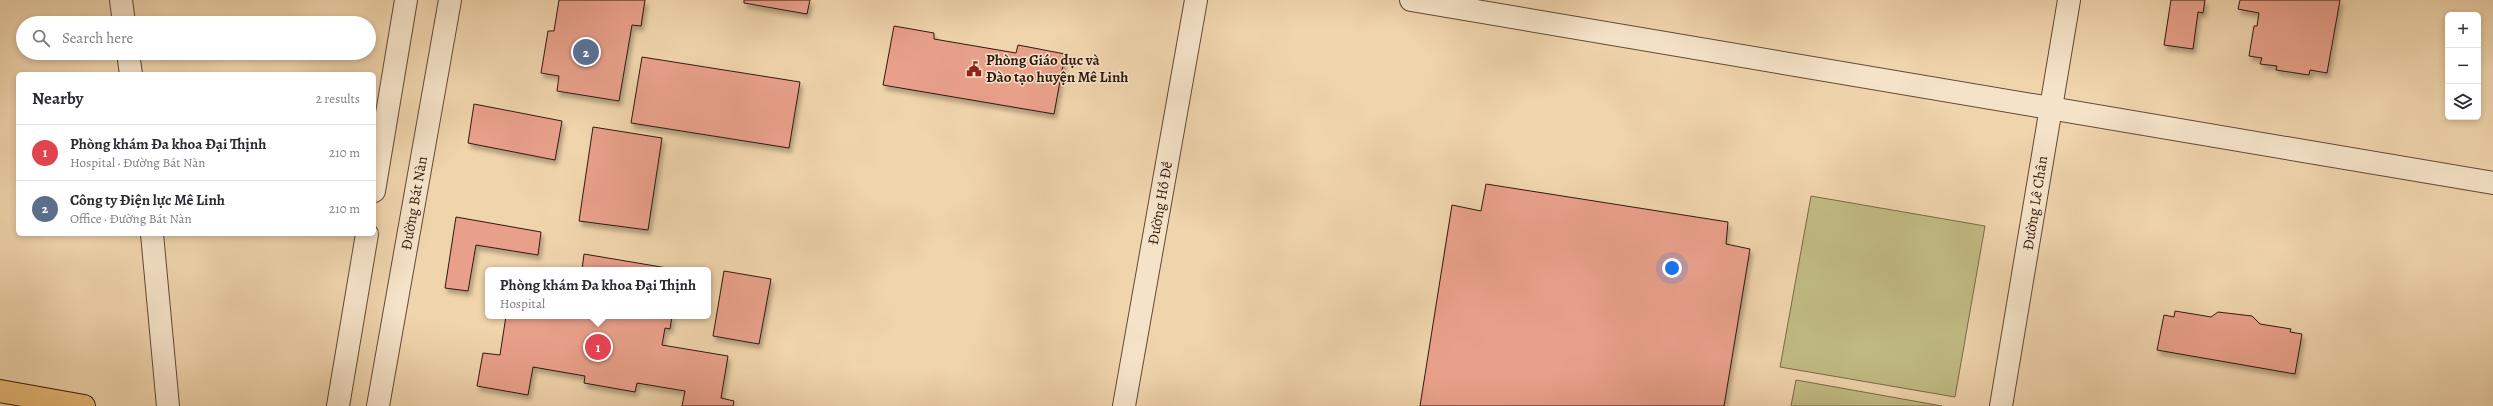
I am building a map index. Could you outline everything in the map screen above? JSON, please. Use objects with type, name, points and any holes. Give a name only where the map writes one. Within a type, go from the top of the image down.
[{"type":"main road","points":[[0,391],[84,406]]},
{"type":"street","points":[[121,0],[123,16]]},
{"type":"street","points":[[376,179],[406,0]]},
{"type":"street","name":"Đường Bát Nàn","points":[[378,406],[450,0]]},
{"type":"street","name":"Đường Hồ Đề","points":[[1124,406],[1196,0]]},
{"type":"street","points":[[1411,0],[2493,183]]},
{"type":"street","name":"Đường Lê Chân","points":[[2001,406],[2069,0]]},
{"type":"street","points":[[129,60],[131,72]]},
{"type":"street","points":[[152,236],[168,406]]},
{"type":"street","points":[[338,406],[367,236]]},
{"type":"shaded area","points":[[1811,196],[1985,226],[1955,397],[1780,367]]},
{"type":"shaded area","points":[[1796,380],[1942,406],[1791,406]]},
{"type":"building","points":[[559,0],[645,0],[641,26],[632,25],[619,101],[557,91],[559,76],[541,73],[548,31],[554,31]]},
{"type":"building","points":[[744,0],[810,0],[807,14],[744,3]]},
{"type":"building","points":[[2171,0],[2205,0],[2203,13],[2198,12],[2193,49],[2164,45]]},
{"type":"building","points":[[2240,0],[2340,0],[2327,73],[2310,70],[2309,75],[2276,70],[2277,66],[2260,64],[2262,58],[2249,56],[2254,26],[2257,26],[2259,13],[2238,9]]},
{"type":"building","name":"Phòng Giáo dục và Đào tạo huyện Mê Linh","points":[[894,26],[934,33],[934,39],[1016,53],[1018,45],[1065,54],[1054,114],[883,85]]},
{"type":"building","points":[[642,57],[800,82],[789,148],[631,123]]},
{"type":"building","points":[[474,104],[562,121],[555,160],[468,143]]},
{"type":"building","points":[[593,127],[662,138],[648,230],[579,221]]},
{"type":"building","points":[[1486,184],[1728,222],[1726,244],[1750,249],[1724,406],[1420,406],[1452,205],[1481,211]]},
{"type":"building","points":[[456,217],[541,232],[538,255],[476,245],[468,291],[445,288]]},
{"type":"building","points":[[584,254],[661,267],[582,267]]},
{"type":"building","points":[[724,271],[771,279],[759,344],[713,336]]},
{"type":"building","points":[[2175,311],[2211,317],[2218,312],[2252,316],[2260,324],[2291,329],[2290,332],[2302,334],[2295,374],[2157,350],[2164,315],[2174,317]]},
{"type":"building","points":[[506,319],[672,319],[670,329],[665,328],[662,345],[728,356],[721,398],[734,401],[733,406],[682,406],[685,391],[637,383],[635,392],[584,383],[585,376],[533,367],[528,395],[477,386],[483,353],[500,355]]},
{"type":"place","name":"Công ty Điện lực Mê Linh","points":[[586,52]]},
{"type":"place","name":"Phòng Giáo dục và Đào tạo huyện Mê Linh","points":[[974,69]]},
{"type":"place","name":"Phòng khám Đa khoa Đại Thịnh","points":[[598,347]]}]
